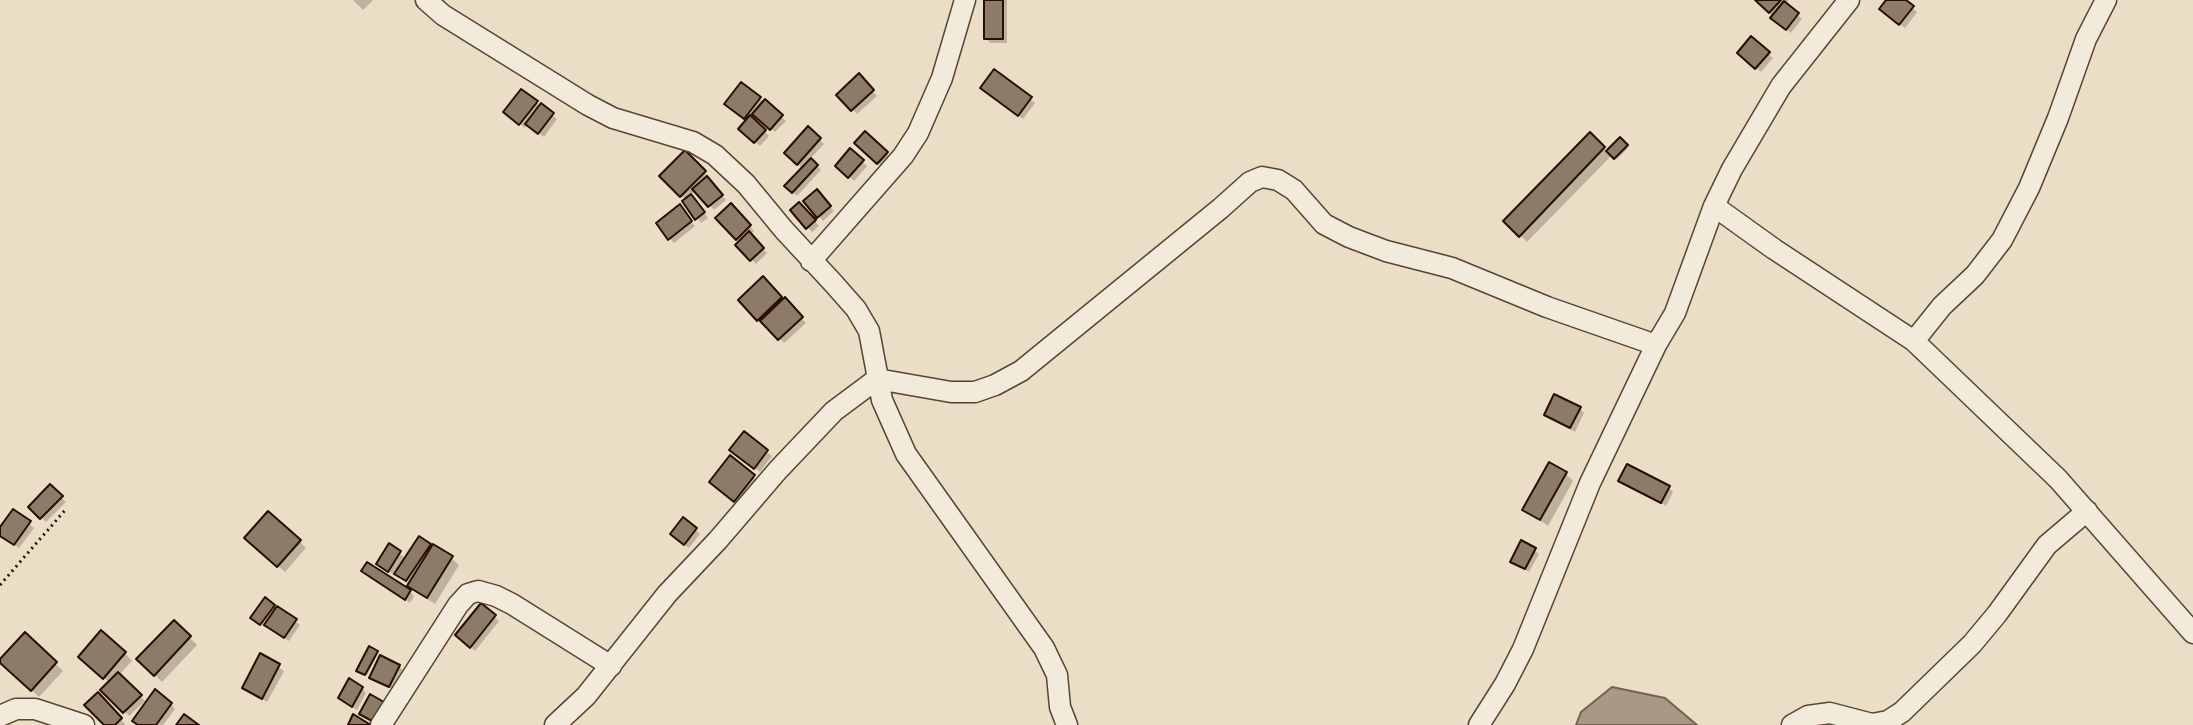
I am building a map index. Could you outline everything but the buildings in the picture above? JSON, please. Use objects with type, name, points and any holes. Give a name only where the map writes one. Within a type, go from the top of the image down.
[{"type":"street","points":[[426,0],[443,15],[588,105],[613,118],[693,142],[715,155],[746,184],[856,309],[869,331],[882,400],[906,454],[1044,648],[1057,675],[1060,707],[1067,725]]},
{"type":"street","points":[[811,261],[903,156],[918,133],[942,78],[965,0]]},
{"type":"street","points":[[1479,725],[1523,649],[1590,483],[1656,345],[1675,313],[1714,206],[1781,86],[1849,0]]},
{"type":"street","points":[[1914,341],[1942,306],[1975,275],[2002,240],[2029,188],[2086,39],[2106,0]]},
{"type":"street","points":[[555,725],[586,696],[667,594],[834,411],[877,379],[951,392],[975,392],[1021,371],[1250,182],[1262,177],[1278,180],[1294,190],[1324,224],[1349,237],[1386,251],[1452,268],[1547,307],[1656,345]]},
{"type":"street","points":[[1714,206],[1914,341],[2058,479],[2193,633]]},
{"type":"street","points":[[1792,725],[1808,716],[1830,713],[1872,724],[1888,721],[1902,712],[1972,644],[2047,545],[2087,511]]},
{"type":"street","points":[[381,725],[458,605],[468,594],[478,591],[512,604],[611,666]]},
{"type":"street","points":[[0,716],[16,709],[35,709],[84,725]]},
{"type":"path","points":[[0,585],[67,508]]},
{"type":"shaded area","points":[[1612,687],[1665,698],[1697,725],[1576,725],[1581,712]]}]
